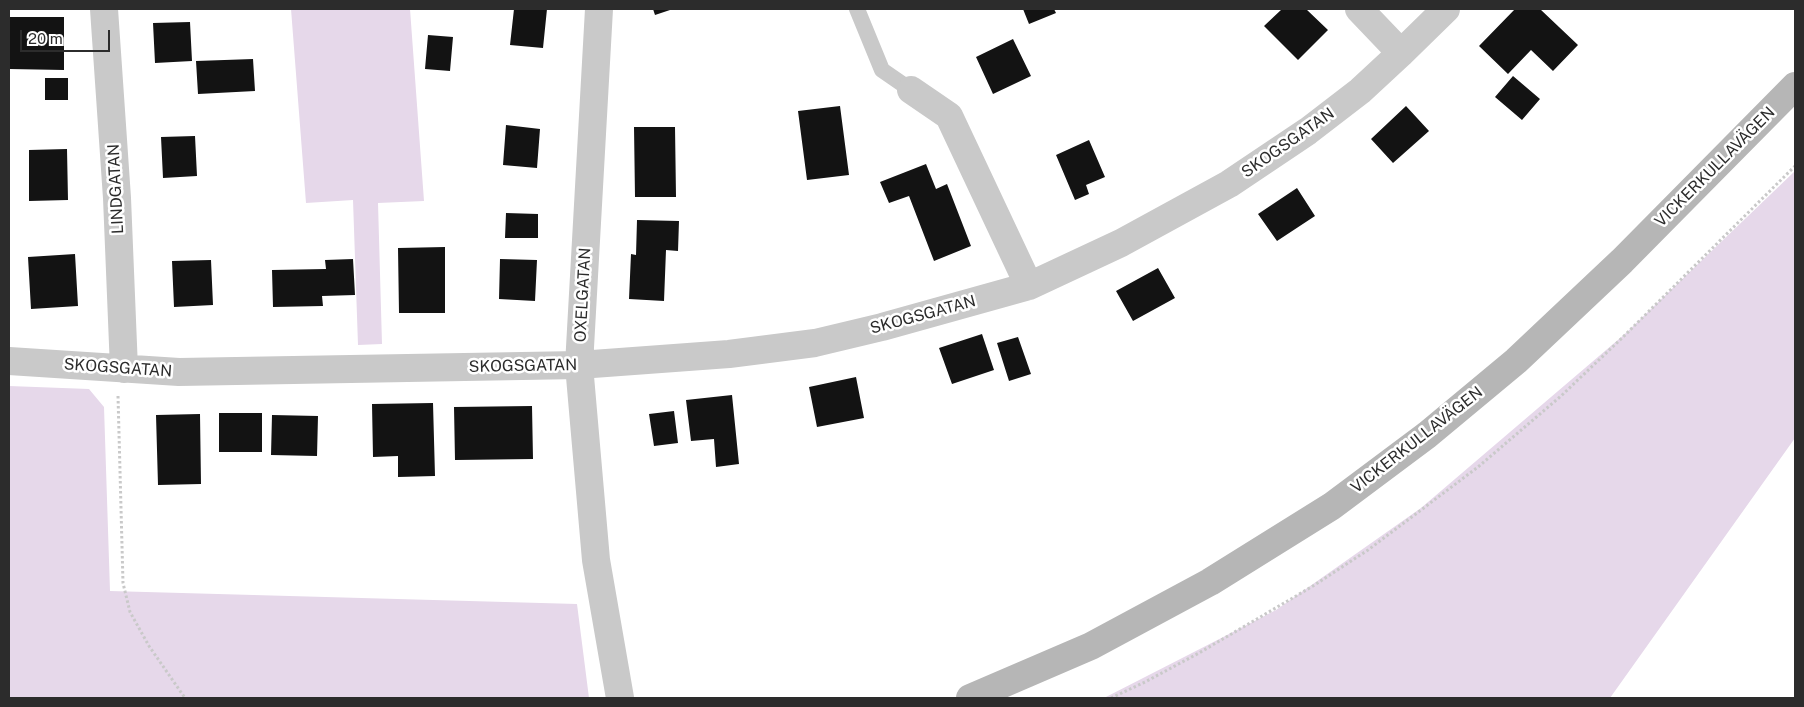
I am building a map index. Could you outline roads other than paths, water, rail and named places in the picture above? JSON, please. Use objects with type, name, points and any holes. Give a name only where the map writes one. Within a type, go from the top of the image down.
[{"type":"main road","name":"VICKERKULLAVÄGEN","points":[[970,698],[1099,642],[1210,582],[1340,500],[1427,434],[1516,361],[1622,261],[1795,86]]},
{"type":"street","name":"LINDGATAN","points":[[104,9],[117,198],[121,369]]},
{"type":"street","name":"OXELGATAN","points":[[599,9],[579,365],[596,560],[620,698]]},
{"type":"street","points":[[1359,9],[1402,53]]},
{"type":"street","name":"SKOGSGATAN","points":[[9,361],[179,372],[579,365],[729,354],[815,343],[882,327],[1029,286],[1121,243],[1229,184],[1308,131],[1360,91],[1446,9]]},
{"type":"street","points":[[911,90],[949,116],[1029,286]]},
{"type":"lane","points":[[857,9],[882,70],[911,90]]}]
